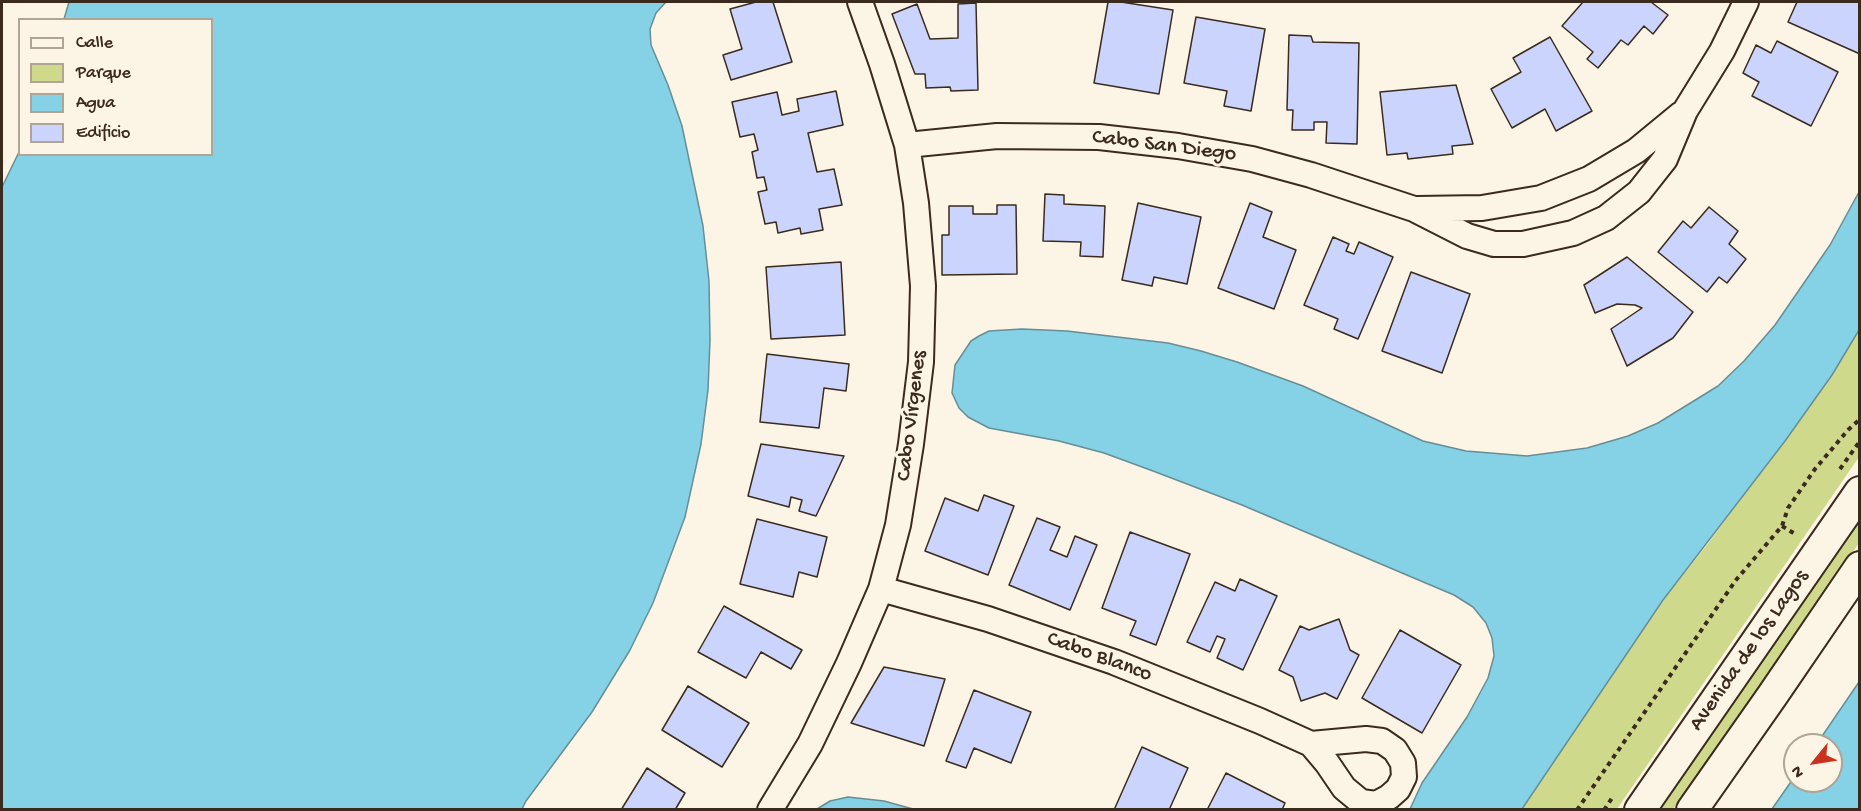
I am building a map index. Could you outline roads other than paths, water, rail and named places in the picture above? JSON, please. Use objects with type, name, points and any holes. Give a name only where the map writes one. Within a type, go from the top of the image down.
[{"type":"street","name":"Cabo Vírgenes","points":[[770,810],[810,744],[881,589],[898,525],[921,362],[923,286],[916,202],[907,145],[860,2]]},
{"type":"street","name":"Cabo San Diego","points":[[907,145],[1009,136],[1099,137],[1178,146],[1252,159],[1311,176],[1414,209],[1467,236],[1494,244],[1523,244],[1573,233],[1606,218],[1639,192],[1665,159],[1685,111],[1722,51],[1746,2]]},
{"type":"street","name":"Cabo San Diego","points":[[1414,209],[1482,208],[1541,198],[1589,179],[1636,151],[1685,111]]},
{"type":"street","name":"Avenida de los Lagos","points":[[1640,810],[1860,492]]},
{"type":"street","name":"Avenida de los Lagos","points":[[1692,810],[1860,567]]},
{"type":"street","name":"Cabo Blanco","points":[[881,589],[988,619],[1114,662],[1311,744]]},
{"type":"water","points":[[69,2],[666,2],[656,13],[650,29],[651,45],[682,126],[703,226],[709,281],[708,390],[701,444],[685,517],[653,603],[630,650],[592,712],[522,809],[2,809],[2,187],[18,154],[18,156],[213,156],[213,18],[64,18]]},
{"type":"water","points":[[1859,192],[1859,330],[1832,375],[1785,441],[1663,600],[1522,809],[1410,809],[1422,783],[1467,717],[1488,678],[1494,656],[1492,638],[1486,623],[1473,607],[1454,595],[1242,505],[1153,471],[1104,453],[1059,441],[989,428],[968,417],[959,408],[952,393],[955,365],[971,341],[979,336],[989,331],[1022,329],[1067,331],[1168,343],[1201,351],[1303,386],[1423,441],[1466,451],[1527,456],[1587,448],[1628,436],[1658,423],[1718,386],[1744,361],[1775,325],[1830,245]]},
{"type":"water","points":[[1859,682],[1859,809],[1772,809],[1783,793],[1843,793],[1843,733],[1824,733]]},
{"type":"water","points":[[848,797],[884,801],[913,809],[817,809],[830,801]]}]
